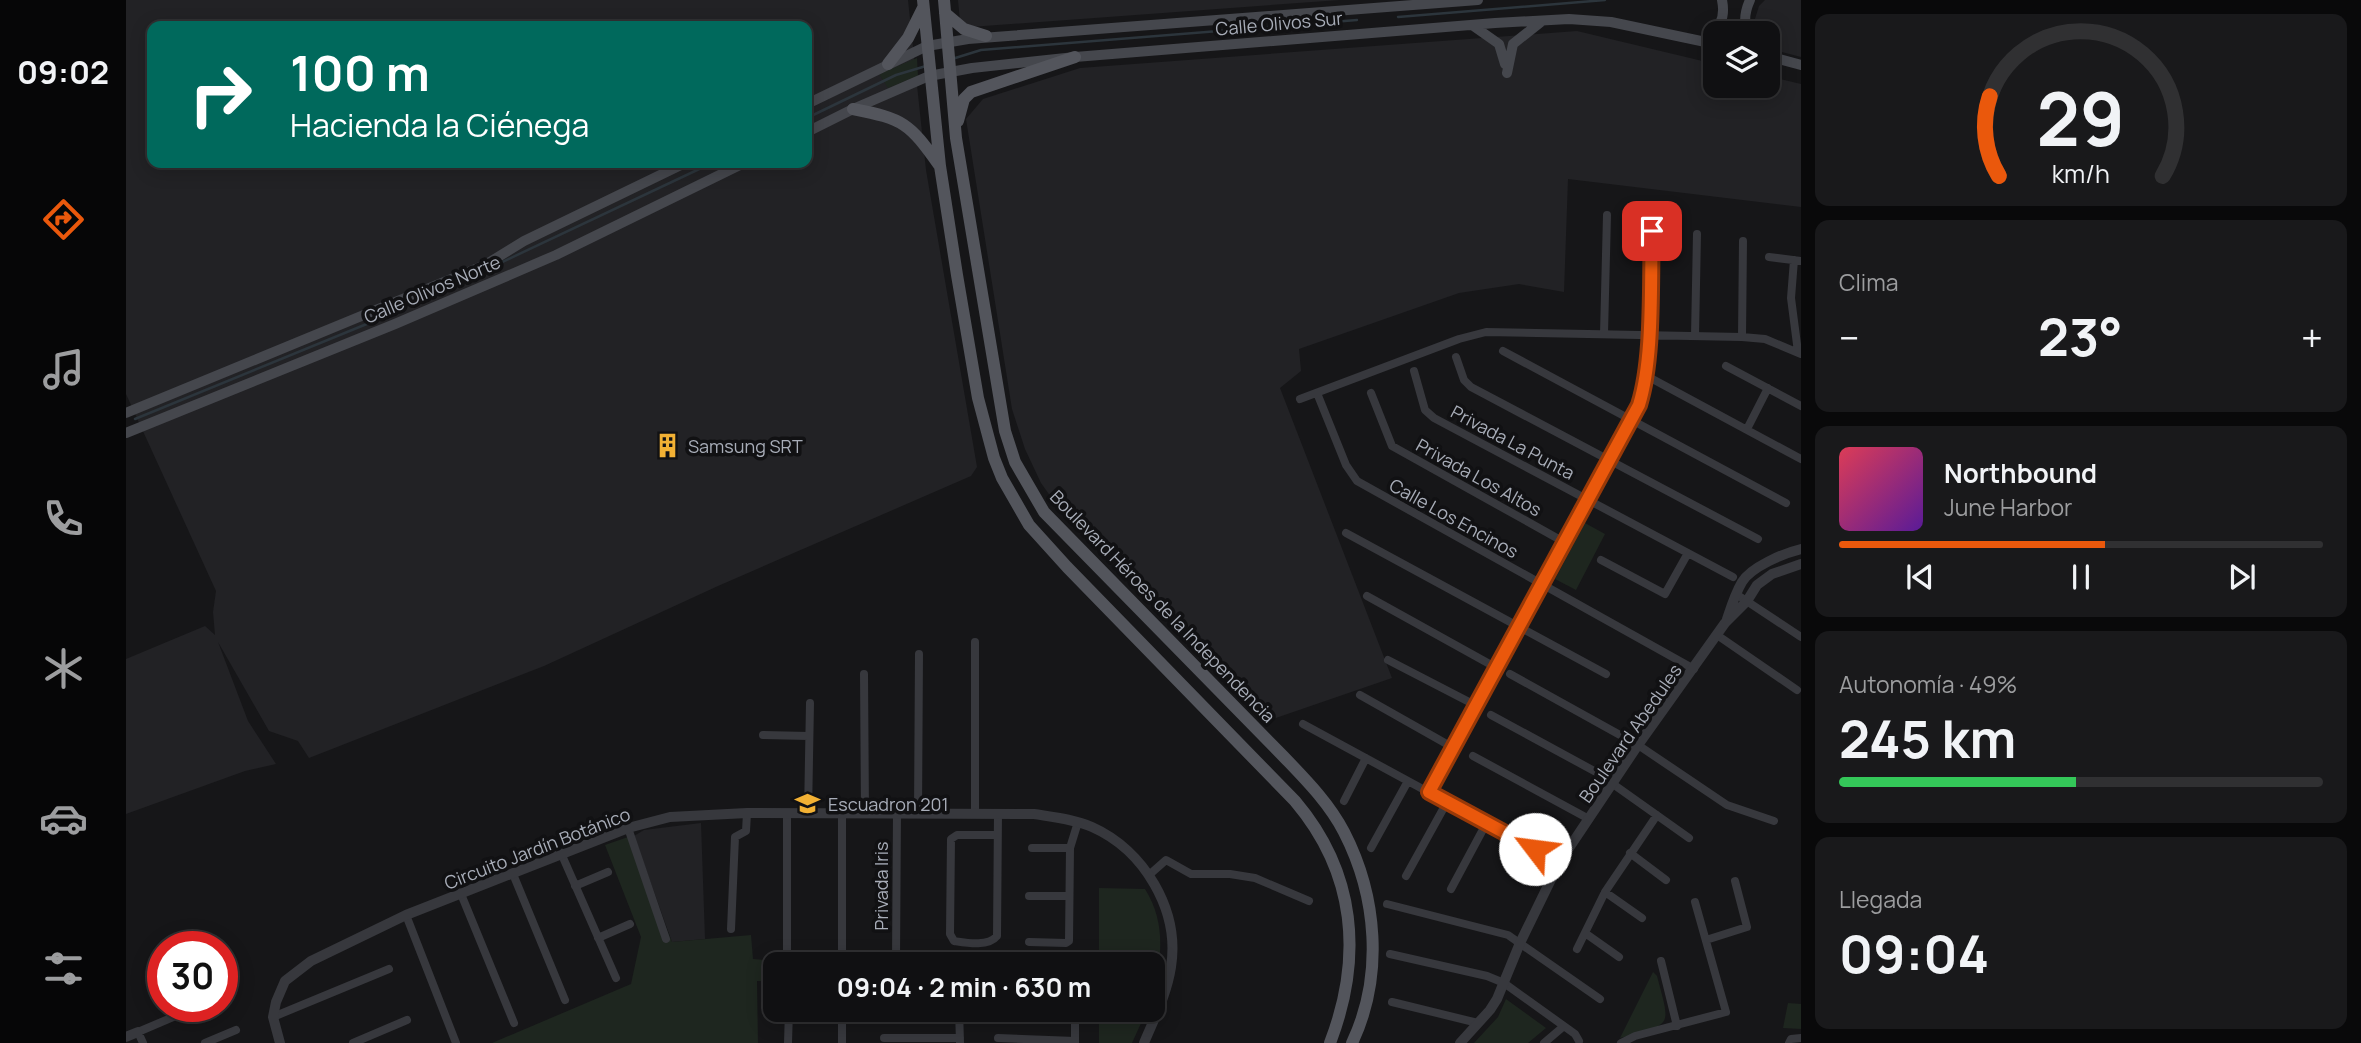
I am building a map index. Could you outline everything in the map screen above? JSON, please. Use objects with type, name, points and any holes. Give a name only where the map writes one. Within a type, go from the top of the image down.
[{"type":"main road","name":"Calle Olivos Sur","points":[[927,46],[986,36],[1478,0]]},
{"type":"main road","points":[[1722,0],[1722,21]]},
{"type":"main road","points":[[1745,21],[1751,0]]},
{"type":"main road","points":[[923,4],[940,166],[973,371],[985,429],[1002,478],[1029,525],[1295,801],[1312,820],[1328,846],[1343,892],[1350,931],[1350,964],[1346,992],[1329,1043]]},
{"type":"main road","points":[[888,64],[908,38],[923,4]]},
{"type":"main road","points":[[944,6],[964,29],[986,36]]},
{"type":"main road","name":"Boulevard Héroes de la Independencia","points":[[944,6],[956,138],[1004,431],[1015,462],[1044,512],[1311,786],[1343,830],[1362,873],[1373,934],[1371,977],[1364,1009],[1352,1043]]},
{"type":"main road","name":"Calle Olivos Sur","points":[[929,76],[1075,57],[1542,20],[1611,22],[1703,41]]},
{"type":"main road","points":[[1499,44],[1507,73],[1513,44],[1542,20]]},
{"type":"main road","points":[[1471,25],[1499,44],[1513,44]]},
{"type":"main road","points":[[812,102],[927,46]]},
{"type":"main road","points":[[956,138],[960,109],[971,92],[1075,57]]},
{"type":"main road","points":[[1780,59],[1801,65]]},
{"type":"main road","points":[[812,130],[929,76]]},
{"type":"main road","points":[[853,109],[879,114],[908,126],[940,166]]},
{"type":"main road","name":"Calle Olivos Norte","points":[[126,412],[485,265],[524,241],[675,168]]},
{"type":"main road","name":"Calle Olivos Norte","points":[[126,433],[395,324],[556,255],[734,168]]},
{"type":"main road","points":[[1029,525],[1059,545],[1073,541]]},
{"type":"street","points":[[1604,334],[1606,215]]},
{"type":"street","points":[[1429,792],[1639,405],[1646,375],[1652,231]]},
{"type":"street","points":[[1695,336],[1697,233]]},
{"type":"street","points":[[1742,337],[1743,241]]},
{"type":"street","points":[[1769,257],[1797,261],[1791,298],[1799,353]]},
{"type":"street","points":[[1300,399],[1472,335],[1499,331],[1742,337],[1765,339],[1799,353]]},
{"type":"street","points":[[1503,351],[1786,503]]},
{"type":"street","points":[[1456,356],[1464,380],[1471,387],[1758,538]]},
{"type":"street","points":[[1726,366],[1801,406]]},
{"type":"street","name":"Privada La Punta","points":[[1414,371],[1429,415],[1733,577]]},
{"type":"street","points":[[1646,375],[1801,459]]},
{"type":"street","points":[[1747,429],[1768,388]]},
{"type":"street","name":"Calle Los Encinos","points":[[1317,393],[1346,465],[1357,481],[1694,669]]},
{"type":"street","name":"Privada Los Altos","points":[[1371,393],[1392,446],[1564,542]]},
{"type":"street","points":[[1346,533],[1605,674]]},
{"type":"street","name":"Boulevard Abedules","points":[[1460,1043],[1490,1010],[1559,863],[1638,745],[1725,623],[1748,575],[1772,560],[1801,549]]},
{"type":"street","points":[[1601,560],[1666,594],[1688,553]]},
{"type":"street","name":"Boulevard Abedules","points":[[1725,623],[1748,601],[1757,585],[1766,578],[1801,564]]},
{"type":"street","points":[[1737,594],[1801,637]]},
{"type":"street","points":[[1367,596],[1496,667]]},
{"type":"street","points":[[1717,635],[1797,690]]},
{"type":"street","points":[[975,642],[975,813]]},
{"type":"street","points":[[918,813],[919,654]]},
{"type":"street","points":[[1388,660],[1475,705]]},
{"type":"street","points":[[864,674],[865,814]]},
{"type":"street","points":[[1510,674],[1638,745],[1727,805],[1774,821]]},
{"type":"street","points":[[1360,695],[1452,747]]},
{"type":"street","points":[[808,814],[810,703]]},
{"type":"street","points":[[1491,715],[1582,764],[1689,838]]},
{"type":"street","points":[[1303,724],[1559,863]]},
{"type":"street","points":[[763,735],[809,736]]},
{"type":"street","points":[[1473,756],[1589,820]]},
{"type":"street","points":[[1344,801],[1366,758]]},
{"type":"street","points":[[1371,848],[1408,780]]},
{"type":"street","points":[[1406,876],[1447,802]]},
{"type":"street","points":[[731,929],[735,838],[737,834],[746,831],[747,813]]},
{"type":"street","name":"Circuito Jardín Botánico","points":[[273,1017],[285,981],[311,961],[406,915],[628,828],[670,817],[747,813],[1034,814],[1092,827],[1118,843],[1149,875],[1167,915],[1172,952],[1166,986],[1144,1043]]},
{"type":"street","name":"Privada Iris","points":[[896,952],[897,813]]},
{"type":"street","points":[[997,835],[957,835],[952,837],[950,842],[951,938],[958,942],[985,943],[996,939],[998,813]]},
{"type":"street","points":[[787,814],[787,952]]},
{"type":"street","points":[[842,814],[842,952]]},
{"type":"street","points":[[1577,949],[1605,892],[1657,815]]},
{"type":"street","points":[[1029,943],[1069,941],[1070,848],[1078,822]]},
{"type":"street","points":[[1451,889],[1487,822]]},
{"type":"street","points":[[628,828],[666,939]]},
{"type":"street","points":[[1032,848],[1070,848]]},
{"type":"street","points":[[561,853],[616,978]]},
{"type":"street","points":[[1630,853],[1666,880]]},
{"type":"street","points":[[1149,875],[1166,860],[1191,874],[1230,874],[1255,878],[1309,901]]},
{"type":"street","points":[[575,886],[608,872]]},
{"type":"street","points":[[513,874],[565,1000]]},
{"type":"street","points":[[1706,940],[1747,928],[1735,881]]},
{"type":"street","points":[[1605,892],[1642,918]]},
{"type":"street","points":[[461,894],[514,1023]]},
{"type":"street","points":[[1029,896],[1069,896]]},
{"type":"street","points":[[1621,1043],[1724,1012],[1726,1009],[1695,901]]},
{"type":"street","points":[[1387,904],[1500,933],[1520,943],[1600,999]]},
{"type":"street","points":[[406,915],[456,1043]]},
{"type":"street","points":[[598,938],[630,924]]},
{"type":"street","points":[[1585,933],[1619,957]]},
{"type":"street","points":[[1390,954],[1487,976],[1504,983],[1574,1034],[1579,1041]]},
{"type":"street","points":[[1661,961],[1677,1026]]},
{"type":"street","points":[[280,1043],[273,1017],[389,969]]},
{"type":"street","points":[[1392,1002],[1478,1023]]},
{"type":"street","points":[[353,1043],[407,1020]]},
{"type":"street","points":[[126,1037],[161,1022]]},
{"type":"street","points":[[788,1043],[789,1022]]},
{"type":"street","points":[[842,1022],[842,1043]]},
{"type":"street","points":[[884,1038],[960,1041],[959,1022]]},
{"type":"street","points":[[998,1038],[1075,1042],[1075,1022]]},
{"type":"street","points":[[1544,1043],[1563,1026]]},
{"type":"street","points":[[205,1043],[236,1030]]},
{"type":"street","points":[[138,1032],[143,1043]]},
{"type":"street","points":[[1789,1042],[1793,1038],[1801,1038]]},
{"type":"shaded area","points":[[126,0],[908,0],[926,170],[977,467],[971,476],[718,586],[544,666],[309,758],[298,741],[269,731],[218,642],[248,721],[276,764],[245,771],[126,814],[126,659],[205,626],[215,635],[213,612],[216,591],[126,394]]},
{"type":"shaded area","points":[[958,0],[1340,0],[970,27],[960,21]]},
{"type":"shaded area","points":[[1765,0],[1801,0],[1801,57],[1780,52],[1780,21],[1754,21],[1759,6]]},
{"type":"shaded area","points":[[1577,31],[1703,61],[1703,98],[1780,98],[1780,79],[1801,84],[1801,207],[1568,179],[1564,292],[1519,284],[1459,293],[1299,349],[1301,371],[1280,388],[1392,678],[1270,720],[1063,514],[1041,483],[1025,449],[1012,409],[966,119],[983,99],[1080,68]]},
{"type":"shaded area","points":[[917,58],[918,76],[888,88],[879,74]]},
{"type":"shaded area","points":[[1585,523],[1605,534],[1576,590],[1555,579]]},
{"type":"shaded area","points":[[701,823],[705,939],[672,942],[634,836],[644,830]]},
{"type":"shaded area","points":[[628,837],[672,942],[751,935],[753,959],[763,960],[763,981],[757,981],[758,1043],[492,1043],[631,984],[641,937],[605,845]]},
{"type":"shaded area","points":[[1099,888],[1145,889],[1156,914],[1160,952],[1099,952]]},
{"type":"shaded area","points":[[1653,972],[1657,976],[1665,1006],[1664,1021],[1659,1026],[1620,1038]]},
{"type":"shaded area","points":[[1506,999],[1546,1028],[1528,1043],[1474,1043],[1498,1017]]},
{"type":"shaded area","points":[[1788,1003],[1801,1004],[1801,1029],[1783,1028]]},
{"type":"shaded area","points":[[1099,1022],[1142,1022],[1132,1043],[1099,1043]]},
{"type":"waterway","points":[[1398,17],[1605,0]]},
{"type":"waterway","points":[[952,59],[981,50],[1357,20]]},
{"type":"waterway","points":[[812,116],[896,75],[926,66]]},
{"type":"waterway","points":[[409,306],[701,168]]},
{"type":"waterway","points":[[135,419],[374,321]]},
{"type":"place","name":"Samsung SRT","points":[[668,446]]},
{"type":"place","name":"Escuadron 201","points":[[808,804]]},
{"type":"route","points":[[1535,849],[1429,792],[1639,405],[1646,375],[1652,231]]}]
